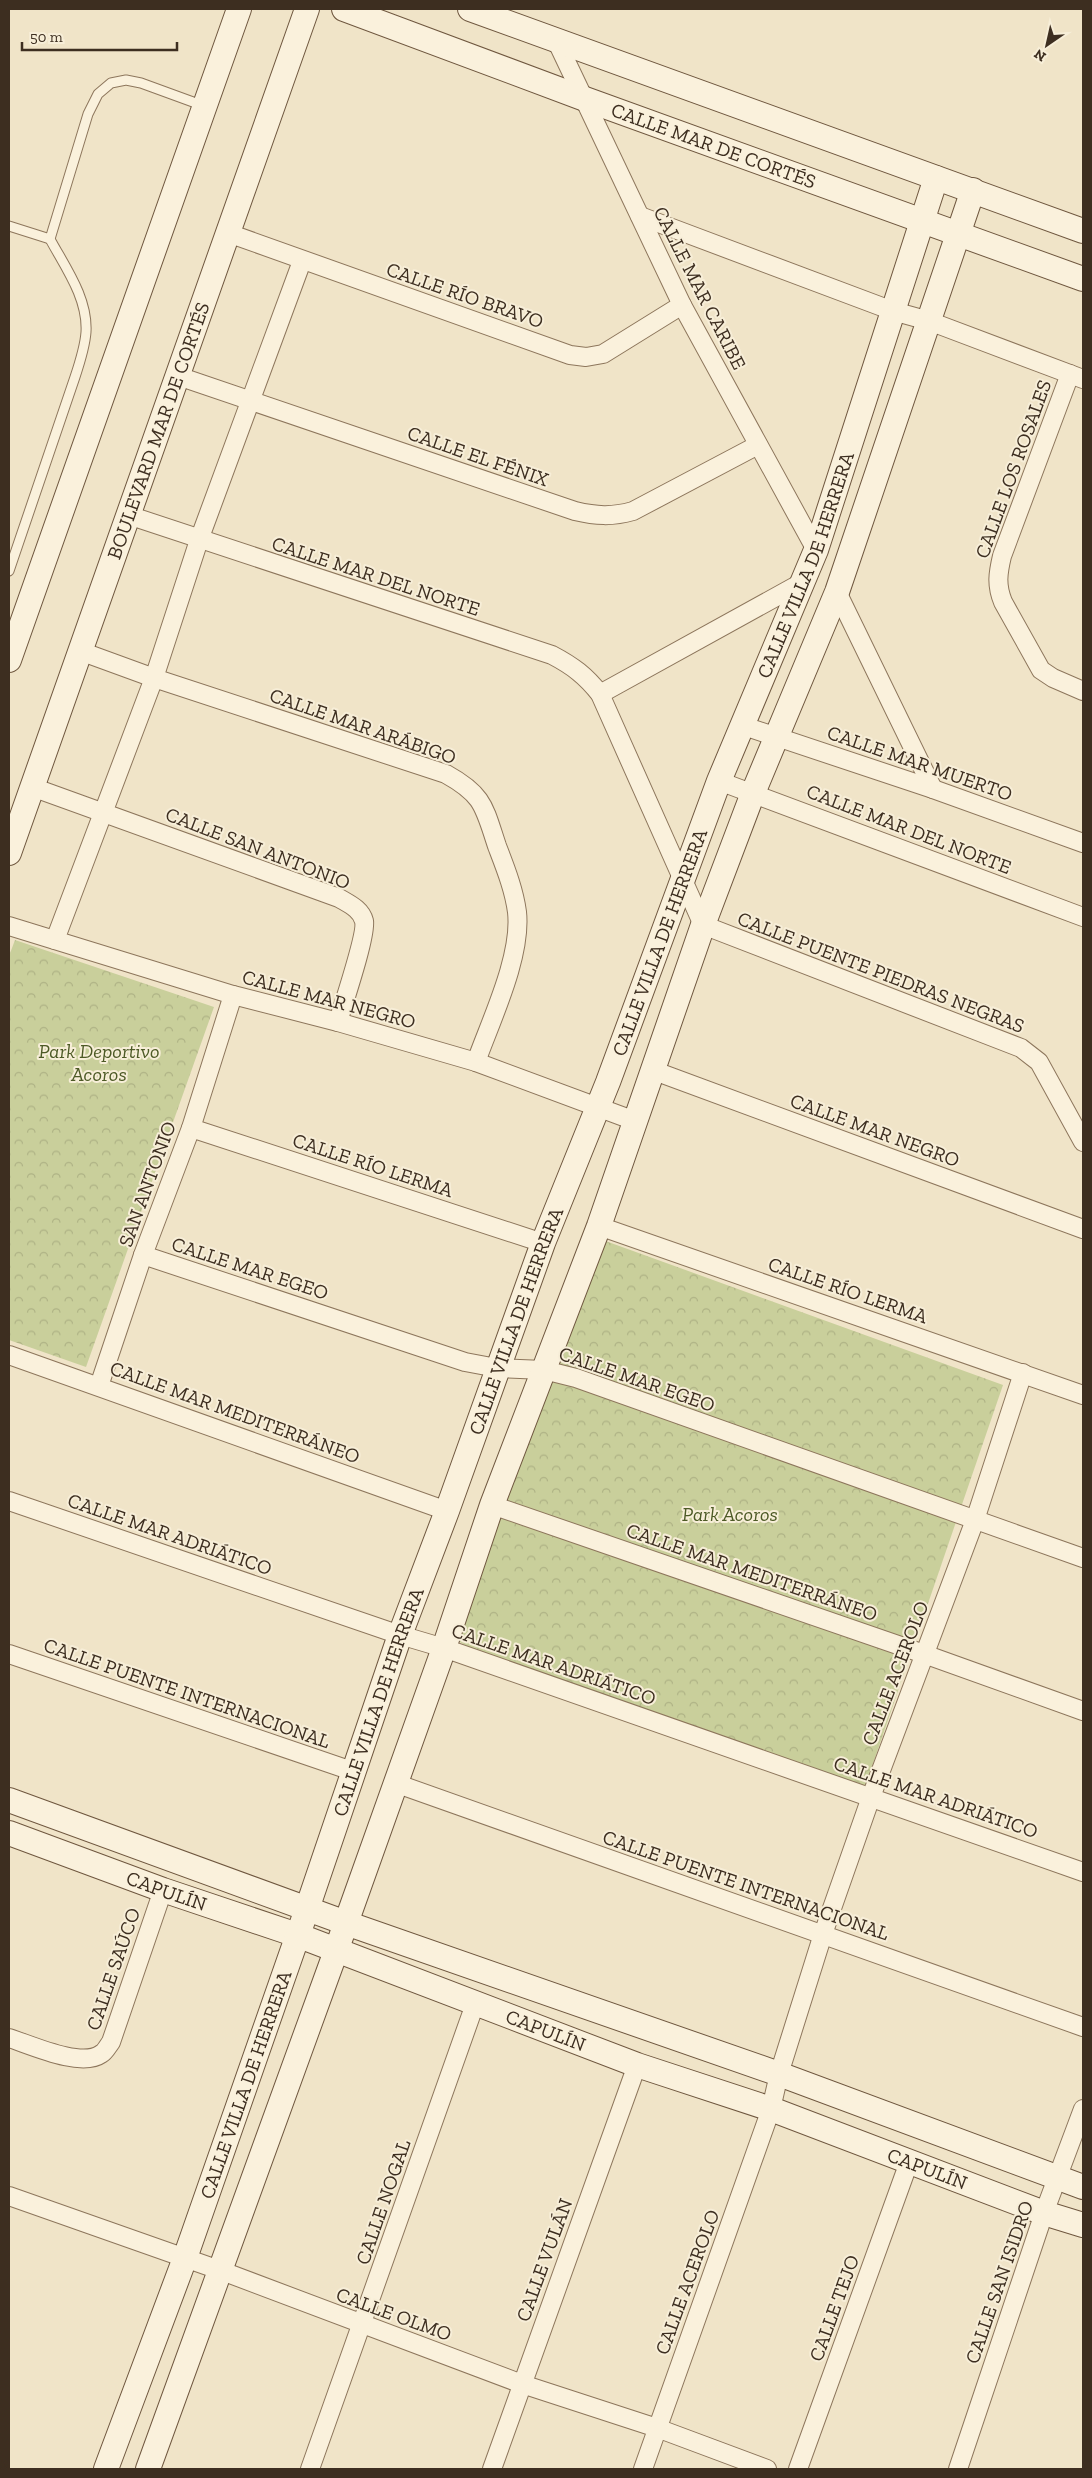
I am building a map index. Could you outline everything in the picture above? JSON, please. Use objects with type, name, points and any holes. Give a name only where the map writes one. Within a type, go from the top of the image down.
[{"type":"street","points":[[9,660],[239,9]]},
{"type":"street","name":"BOULEVARD MAR DE CORTÉS","points":[[9,854],[307,9]]},
{"type":"street","name":"CALLE MAR DE CORTÉS","points":[[344,9],[585,99],[958,232],[1083,279]]},
{"type":"street","points":[[470,9],[1083,230]]},
{"type":"street","name":"CALLE MAR CARIBE","points":[[556,40],[682,305],[816,550]]},
{"type":"street","name":"CALLE VILLA DE HERRERA","points":[[106,2469],[185,2258],[307,1909],[352,1771],[543,1243],[597,1108],[741,725],[816,550],[936,178]]},
{"type":"street","name":"CALLE VILLA DE HERRERA","points":[[148,2469],[222,2271],[444,1648],[492,1505],[599,1226],[703,925],[753,793],[837,592],[973,190]]},
{"type":"street","points":[[640,216],[893,311],[929,322],[1077,376]]},
{"type":"street","name":"CALLE RÍO BRAVO","points":[[228,234],[570,354],[586,357],[603,354],[682,305]]},
{"type":"street","points":[[54,940],[154,678],[199,540],[302,261]]},
{"type":"street","name":"CALLE EL FÉNIX","points":[[178,376],[575,511],[598,516],[615,516],[633,512],[758,445]]},
{"type":"street","name":"CALLE LOS ROSALES","points":[[1077,376],[1002,556],[998,576],[998,590],[1041,670],[1053,678],[1083,690]]},
{"type":"street","name":"CALLE MAR DEL NORTE","points":[[128,515],[552,655],[574,666],[600,694],[703,925]]},
{"type":"street","points":[[600,694],[803,582]]},
{"type":"street","points":[[837,592],[932,789]]},
{"type":"street","name":"CALLE MAR ARÁBIGO","points":[[80,651],[154,678],[446,774],[475,794],[484,809],[514,892],[517,914],[517,940],[476,1062]]},
{"type":"street","name":"CALLE MAR MUERTO","points":[[741,725],[932,789],[1083,843]]},
{"type":"street","name":"CALLE MAR DEL NORTE","points":[[719,781],[1083,917]]},
{"type":"street","name":"CALLE SAN ANTONIO","points":[[32,787],[339,898],[358,909],[364,922],[362,939],[338,1022]]},
{"type":"street","name":"CALLE PUENTE PIEDRAS NEGRAS","points":[[703,925],[1021,1048],[1039,1062],[1083,1142]]},
{"type":"street","name":"CALLE MAR NEGRO","points":[[9,926],[232,995],[338,1022],[476,1062],[635,1121]]},
{"type":"street","name":"SAN ANTONIO","points":[[99,1386],[143,1255],[191,1128],[232,995]]},
{"type":"street","name":"CALLE MAR NEGRO","points":[[652,1070],[1083,1229]]},
{"type":"street","name":"CALLE RÍO LERMA","points":[[191,1128],[543,1243]]},
{"type":"street","name":"CALLE RÍO LERMA","points":[[599,1226],[1083,1395]]},
{"type":"street","name":"CALLE MAR EGEO","points":[[143,1255],[465,1362],[497,1368],[544,1370],[576,1378],[1083,1558]]},
{"type":"street","name":"CALLE MAR MEDITERRÁNEO","points":[[9,1355],[447,1510]]},
{"type":"street","name":"CALLE ACEROLO","points":[[642,2469],[771,2109],[779,2074],[823,1934],[871,1797],[975,1520],[1023,1373]]},
{"type":"street","name":"CALLE MAR ADRIÁTICO","points":[[9,1501],[400,1635],[444,1648],[1083,1872]]},
{"type":"street","name":"CALLE MAR MEDITERRÁNEO","points":[[492,1505],[1083,1711]]},
{"type":"street","name":"CALLE PUENTE INTERNACIONAL","points":[[9,1654],[352,1771]]},
{"type":"street","name":"CALLE PUENTE INTERNACIONAL","points":[[395,1784],[1083,2027]]},
{"type":"street","name":"CAPULÍN","points":[[9,1800],[346,1923],[779,2074],[1083,2187]]},
{"type":"street","name":"CAPULÍN","points":[[9,1834],[163,1890],[297,1935],[637,2065],[771,2109],[1044,2213],[1083,2225]]},
{"type":"street","name":"CALLE SAÚCO","points":[[9,2038],[74,2059],[89,2059],[101,2054],[111,2042],[163,1890]]},
{"type":"street","name":"CALLE NOGAL","points":[[310,2469],[475,2004]]},
{"type":"street","name":"CALLE VULÁN","points":[[492,2469],[637,2065]]},
{"type":"street","name":"CALLE SAN ISIDRO","points":[[958,2469],[1044,2213],[1083,2109]]},
{"type":"street","name":"CALLE TEJO","points":[[798,2469],[909,2162]]},
{"type":"street","name":"CALLE OLMO","points":[[9,2196],[222,2271],[362,2326],[522,2384],[657,2428],[767,2469]]},
{"type":"lane","points":[[50,239],[88,114],[98,94],[111,83],[126,80],[141,83],[204,106]]},
{"type":"lane","points":[[9,226],[50,239],[76,287],[86,330],[83,351],[75,377],[9,571]]},
{"type":"green space","name":"Park Deportivo Acoros","points":[[15,940],[214,1007],[86,1367],[9,1340],[9,956]]},
{"type":"green space","name":"Park Acoros","points":[[600,1239],[1003,1385],[864,1790],[472,1649],[456,1640]]}]
